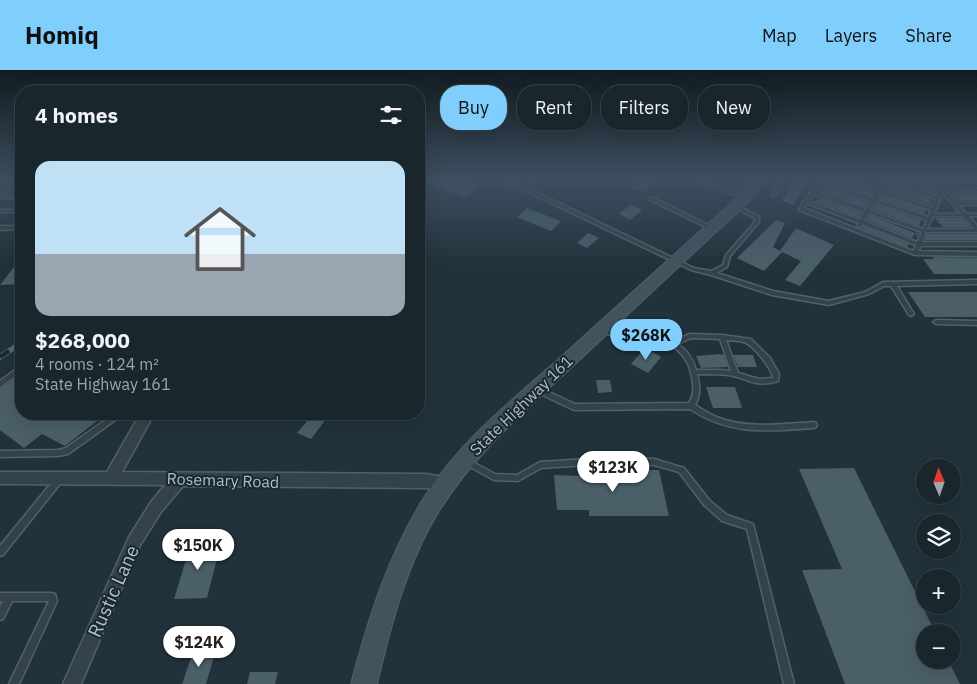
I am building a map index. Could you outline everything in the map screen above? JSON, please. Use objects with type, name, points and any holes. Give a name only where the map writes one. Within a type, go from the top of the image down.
[{"type":"main road","name":"State Highway 161","points":[[364,684],[372,650],[403,559],[417,530],[446,483],[499,424],[733,209]]},
{"type":"street","points":[[111,478],[144,420]]},
{"type":"street","name":"Rosemary Road","points":[[0,478],[60,477],[288,482],[425,481],[446,483]]},
{"type":"street","name":"Rustic Lane","points":[[72,684],[134,542],[156,507],[180,479]]},
{"type":"lane","points":[[570,209],[676,262],[772,293],[829,303],[867,293],[883,284],[977,282]]},
{"type":"lane","points":[[672,209],[712,228]]},
{"type":"lane","points":[[712,273],[725,266],[728,256],[757,222],[757,217],[748,209]]},
{"type":"lane","points":[[801,209],[916,253],[977,254]]},
{"type":"lane","points":[[825,209],[919,244],[977,244]]},
{"type":"lane","points":[[861,209],[924,231],[977,230]]},
{"type":"lane","points":[[907,209],[931,215],[977,215]]},
{"type":"lane","points":[[917,209],[931,215]]},
{"type":"lane","points":[[916,253],[934,209]]},
{"type":"lane","points":[[959,209],[977,230]]},
{"type":"lane","points":[[0,211],[15,211]]},
{"type":"lane","points":[[857,230],[868,211]]},
{"type":"lane","points":[[0,228],[15,228]]},
{"type":"lane","points":[[893,284],[911,314]]},
{"type":"lane","points":[[936,322],[977,322]]},
{"type":"lane","points":[[599,331],[653,337],[674,343],[686,352],[695,372],[698,396],[691,406]]},
{"type":"lane","points":[[674,343],[690,336],[722,337],[749,341],[768,360],[776,374],[776,379],[769,382],[755,382],[735,374],[695,372]]},
{"type":"lane","points":[[722,337],[735,374]]},
{"type":"lane","points":[[0,384],[15,373]]},
{"type":"lane","points":[[536,389],[574,407],[691,406],[704,416],[726,424],[776,427],[814,425]]},
{"type":"lane","points":[[0,454],[58,453],[68,451],[112,420]]},
{"type":"lane","points":[[464,461],[494,477],[518,478],[540,465],[619,460],[654,462],[681,470],[707,503],[725,518],[750,526],[789,684]]},
{"type":"lane","points":[[0,552],[60,477]]},
{"type":"lane","points":[[0,616],[10,597]]},
{"type":"lane","points":[[0,598],[52,597],[54,601],[14,684]]},
{"type":"building","points":[[529,209],[561,221],[551,231],[517,217]]},
{"type":"building","points":[[625,209],[642,210],[630,220],[619,214]]},
{"type":"building","points":[[835,209],[850,209],[862,213],[859,218]]},
{"type":"building","points":[[889,209],[921,220],[919,226],[873,210]]},
{"type":"building","points":[[908,209],[926,210],[924,214]]},
{"type":"building","points":[[870,215],[915,233],[912,238],[867,220]]},
{"type":"building","points":[[935,218],[962,218],[970,227],[943,227]]},
{"type":"building","points":[[776,220],[785,223],[773,247],[780,251],[796,228],[834,245],[800,286],[785,280],[801,261],[782,252],[764,271],[737,258]]},
{"type":"building","points":[[863,226],[909,244],[907,247],[862,229]]},
{"type":"building","points":[[588,233],[599,238],[587,248],[577,243]]},
{"type":"building","points":[[927,234],[977,234],[977,240],[925,240]]},
{"type":"building","points":[[933,257],[977,258],[977,274],[934,274],[923,259],[934,259]]},
{"type":"building","points":[[14,267],[15,284],[0,285]]},
{"type":"building","points":[[908,292],[977,292],[977,317],[925,317]]},
{"type":"building","points":[[645,348],[661,357],[648,373],[631,364]]},
{"type":"building","points":[[724,355],[728,367],[701,368],[696,356]]},
{"type":"building","points":[[733,355],[753,355],[757,367],[738,367]]},
{"type":"building","points":[[15,378],[15,420],[98,420],[65,446],[42,434],[24,448],[0,430],[0,389]]},
{"type":"building","points":[[596,380],[610,380],[612,392],[598,393]]},
{"type":"building","points":[[706,387],[735,387],[742,408],[713,408]]},
{"type":"building","points":[[308,420],[325,420],[311,439],[297,433]]},
{"type":"building","points":[[854,468],[916,594],[916,614],[926,614],[931,624],[916,624],[916,669],[952,669],[960,684],[845,684],[802,570],[842,569],[799,469]]},
{"type":"building","points":[[583,469],[659,470],[669,516],[589,516],[589,510],[557,510],[554,475],[584,476]]},
{"type":"building","points":[[221,543],[207,598],[174,599],[191,544]]},
{"type":"building","points":[[193,652],[215,653],[206,684],[182,684]]},
{"type":"building","points":[[250,672],[278,672],[275,684],[247,684]]},
{"type":"railway","points":[[0,357],[15,347]]}]
